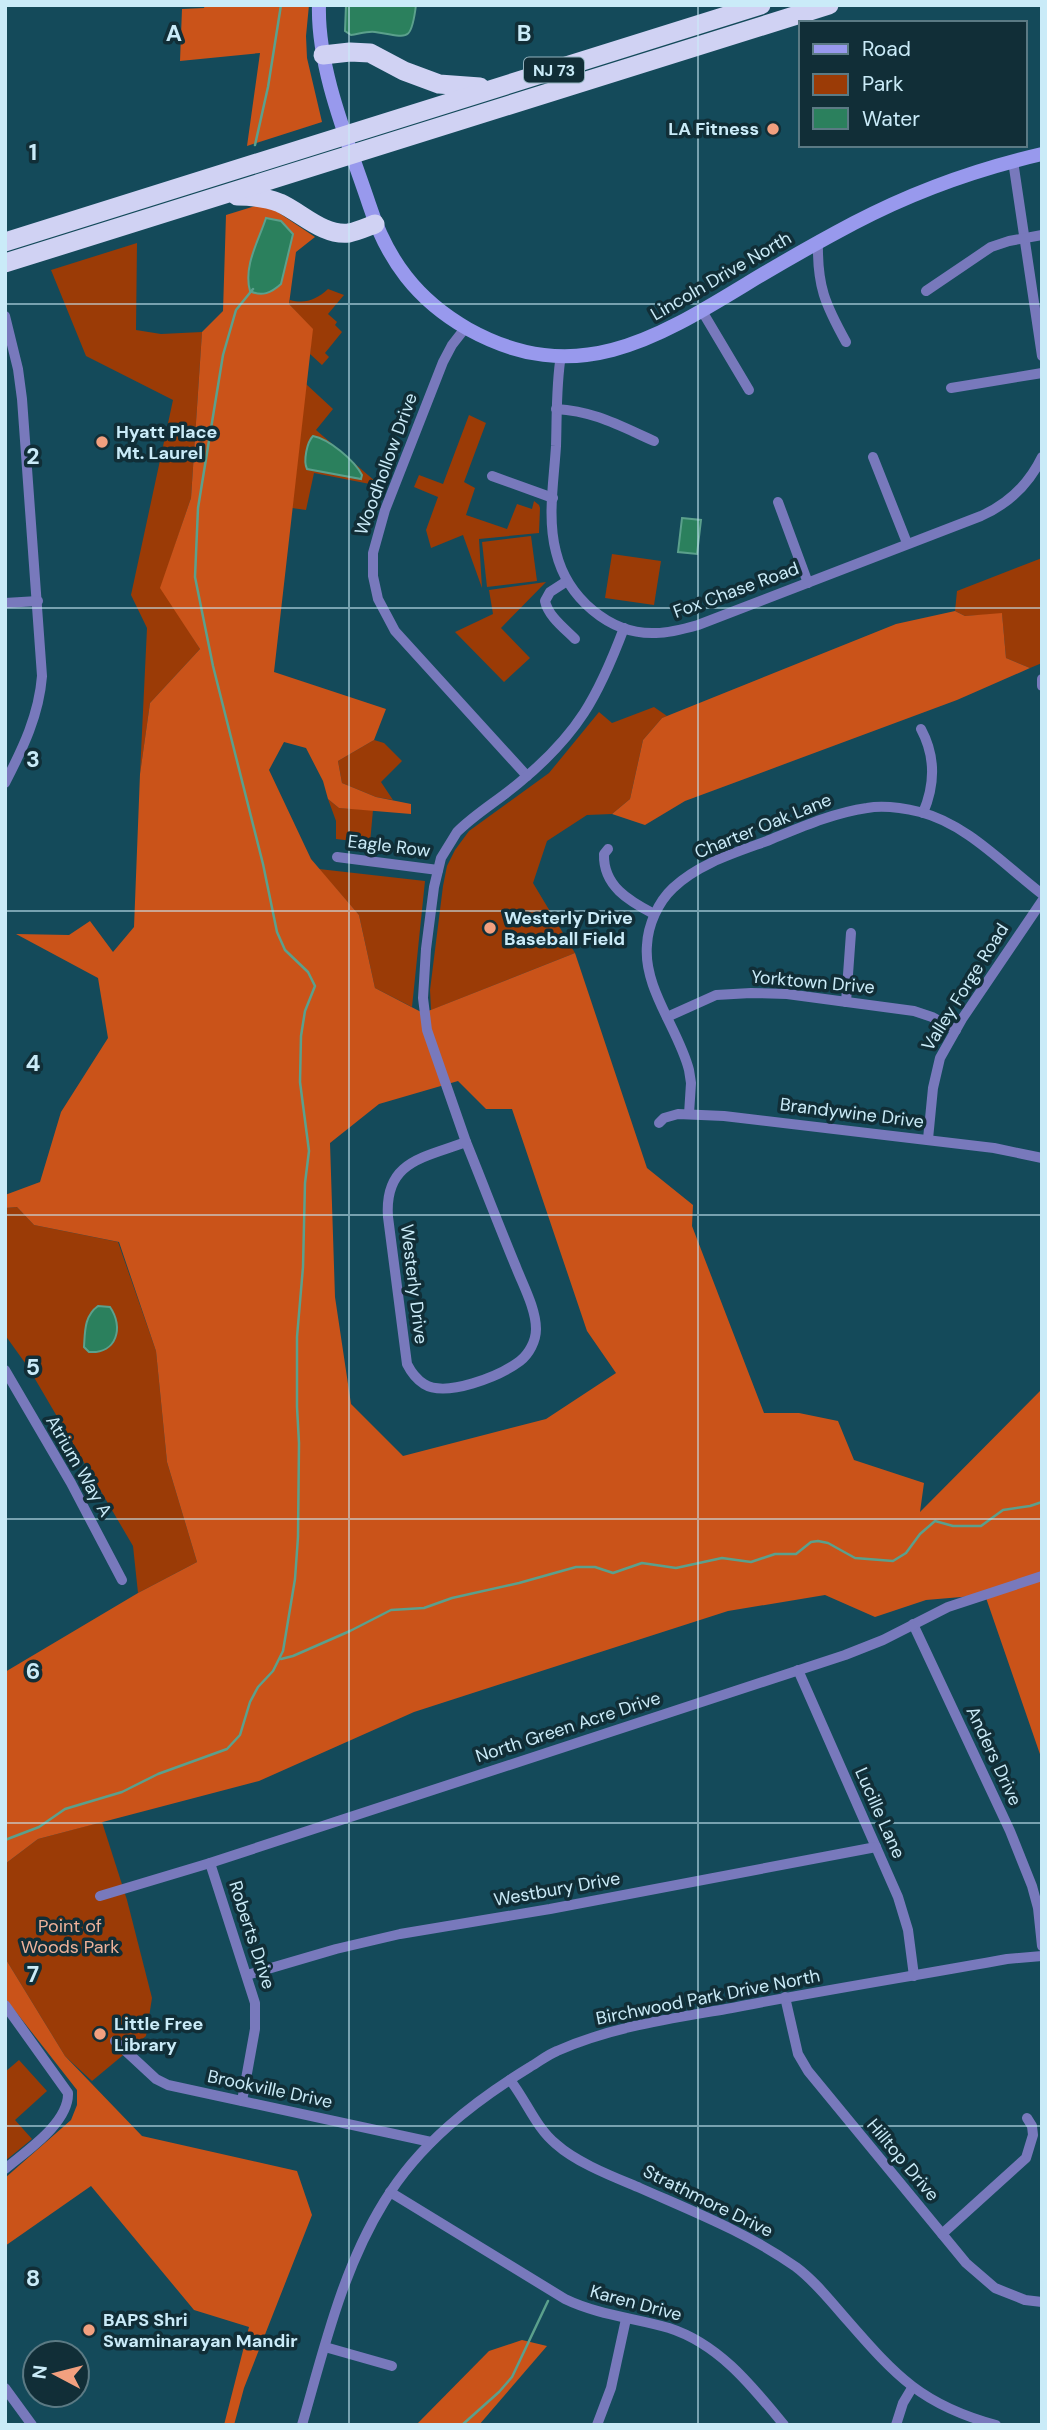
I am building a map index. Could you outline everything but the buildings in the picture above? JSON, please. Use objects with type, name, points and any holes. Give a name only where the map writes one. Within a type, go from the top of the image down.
[{"type":"highway","name":"NJ 73","points":[[5,242],[761,5]]},
{"type":"highway","name":"NJ 73","points":[[5,263],[829,5]]},
{"type":"highway","points":[[323,55],[370,53],[421,78],[457,87],[475,88],[512,83]]},
{"type":"highway","points":[[215,197],[264,198],[289,208],[320,227],[342,233],[376,224]]},
{"type":"street","name":"Lincoln Drive North","points":[[319,5],[323,55],[352,154],[387,251],[415,287],[443,312],[466,327],[508,346],[561,355],[592,354],[633,345],[673,328],[818,242],[875,213],[922,192],[1042,154]]},
{"type":"street","points":[[1013,161],[1042,356]]},
{"type":"street","points":[[926,291],[991,247],[1042,235]]},
{"type":"street","points":[[818,242],[817,268],[822,294],[846,342]]},
{"type":"street","points":[[702,311],[749,390]]},
{"type":"street","points":[[5,316],[20,384],[42,676],[38,705],[29,733],[5,783]]},
{"type":"street","name":"Woodhollow Drive","points":[[466,327],[443,362],[385,510],[374,548],[373,576],[382,610],[403,641],[527,776]]},
{"type":"street","name":"Fox Chase Road","points":[[561,355],[553,498],[554,545],[560,566],[567,581],[594,612],[624,628],[643,633],[656,634],[683,629],[994,510],[1027,482],[1042,457]]},
{"type":"street","points":[[951,388],[1042,373]]},
{"type":"street","points":[[556,409],[579,410],[654,441]]},
{"type":"street","points":[[873,457],[907,543]]},
{"type":"street","points":[[492,476],[553,498]]},
{"type":"street","points":[[778,502],[808,583]]},
{"type":"street","points":[[567,581],[550,592],[545,601],[553,616],[575,639]]},
{"type":"street","points":[[5,603],[38,601]]},
{"type":"street","name":"Westerly Drive","points":[[466,1142],[404,1168],[393,1179],[387,1193],[407,1364],[422,1383],[440,1389],[474,1383],[520,1361],[531,1347],[536,1329],[532,1312],[432,1046],[425,1014],[423,982],[438,870],[448,845],[457,832],[527,776],[564,740],[592,702],[605,678],[624,628]]},
{"type":"street","points":[[1042,679],[1042,687]]},
{"type":"street","points":[[921,729],[927,740],[934,778],[923,813]]},
{"type":"street","name":"Charter Oak Lane","points":[[689,1114],[689,1070],[649,970],[646,945],[654,914],[672,889],[689,876],[720,859],[843,812],[892,808],[923,813],[943,820],[965,833],[1042,894]]},
{"type":"street","points":[[608,849],[604,853],[605,867],[615,887],[626,898],[654,914]]},
{"type":"street","name":"Eagle Row","points":[[337,857],[438,870]]},
{"type":"street","name":"Valley Forge Road","points":[[928,1139],[936,1068],[956,1030],[1008,948],[1042,901]]},
{"type":"street","points":[[846,1002],[851,933]]},
{"type":"street","name":"Yorktown Drive","points":[[667,1017],[716,995],[775,993],[914,1011],[956,1030]]},
{"type":"street","name":"Brandywine Drive","points":[[659,1123],[670,1116],[689,1114],[737,1117],[928,1139],[1042,1158]]},
{"type":"street","name":"Atrium Way A","points":[[5,1370],[71,1483],[122,1580]]},
{"type":"street","name":"North Green Acre Drive","points":[[100,1896],[210,1863],[845,1655],[883,1640],[948,1607],[1042,1576]]},
{"type":"street","name":"Anders Drive","points":[[913,1624],[1010,1831],[1032,1886],[1038,1908],[1042,1946]]},
{"type":"street","name":"Lucille Lane","points":[[799,1670],[898,1897],[908,1930],[914,1976]]},
{"type":"street","name":"Westbury Drive","points":[[247,1975],[400,1934],[550,1909],[876,1847]]},
{"type":"street","name":"Roberts Drive","points":[[210,1863],[255,2003],[255,2029],[242,2101]]},
{"type":"street","name":"Birchwood Park Drive North","points":[[302,2425],[344,2284],[360,2246],[390,2192],[431,2142],[471,2107],[554,2052],[627,2027],[785,1997],[1042,1955]]},
{"type":"street","name":"Hilltop Drive","points":[[785,1997],[798,2054],[808,2071],[966,2263],[995,2288],[1026,2301],[1042,2302]]},
{"type":"street","points":[[5,2005],[68,2093],[68,2100],[58,2122],[5,2169]]},
{"type":"street","name":"Brookville Drive","points":[[115,2041],[156,2079],[167,2085],[431,2142]]},
{"type":"street","name":"Strathmore Drive","points":[[510,2080],[544,2131],[565,2151],[757,2241],[815,2283],[890,2368],[912,2388],[956,2412],[996,2425]]},
{"type":"street","points":[[942,2234],[1026,2158],[1033,2135],[1027,2118]]},
{"type":"street","name":"Karen Drive","points":[[390,2192],[565,2299],[626,2319],[678,2331],[711,2349],[746,2381],[785,2425]]},
{"type":"street","points":[[598,2425],[611,2388],[626,2319]]},
{"type":"street","points":[[325,2347],[392,2366]]},
{"type":"street","points":[[5,2388],[32,2425]]},
{"type":"street","points":[[896,2425],[903,2403],[912,2388]]},
{"type":"green space","points":[[137,243],[136,330],[161,334],[202,332],[191,498],[161,587],[200,649],[150,703],[140,774],[147,628],[131,595],[173,400],[86,356],[51,270]]},
{"type":"green space","points":[[328,289],[344,295],[328,314],[337,322],[335,325],[342,332],[325,353],[329,357],[322,365],[310,354],[312,329],[289,304],[290,300],[310,300]]},
{"type":"green space","points":[[306,384],[333,409],[316,430],[376,482],[375,485],[314,473],[306,510],[292,508]]},
{"type":"green space","points":[[469,415],[486,423],[464,482],[475,488],[466,515],[507,529],[517,504],[532,509],[534,501],[540,508],[539,533],[479,539],[482,588],[463,535],[431,548],[426,530],[438,497],[414,487],[419,475],[443,484]]},
{"type":"green space","points":[[531,536],[537,581],[487,587],[482,542]]},
{"type":"green space","points":[[612,554],[661,561],[654,605],[605,598]]},
{"type":"green space","points":[[1042,558],[1042,663],[1030,668],[1006,658],[1002,614],[965,616],[955,611],[957,591]]},
{"type":"green space","points":[[546,582],[501,628],[530,658],[504,682],[455,632],[493,614],[489,590]]},
{"type":"green space","points":[[654,707],[667,716],[662,718],[643,740],[630,799],[612,814],[587,815],[547,841],[533,883],[575,953],[431,1010],[430,990],[443,886],[447,866],[455,850],[469,831],[549,773],[599,712],[612,723]]},
{"type":"green space","points":[[374,740],[384,743],[402,761],[381,782],[393,800],[376,797],[342,783],[338,761]]},
{"type":"green space","points":[[328,799],[339,808],[373,810],[370,843],[336,839],[336,821]]},
{"type":"green space","points":[[319,869],[425,881],[412,1007],[375,988],[359,915]]},
{"type":"green space","points":[[17,1207],[34,1225],[118,1242],[156,1351],[167,1462],[197,1562],[138,1593],[133,1546],[28,1367],[5,1335],[5,1208]]},
{"type":"green space","name":"Point of Woods Park","points":[[102,1822],[127,1900],[152,1998],[146,2036],[92,2081],[65,2056],[5,1958],[5,1864],[38,1839]]},
{"type":"green space","points":[[19,2060],[47,2091],[15,2120],[32,2139],[5,2161],[5,2072]]},
{"type":"shaded area","points":[[205,5],[309,5],[307,58],[322,122],[247,146],[260,53],[180,61],[182,9],[204,8]]},
{"type":"shaded area","points":[[284,197],[276,211],[315,237],[296,252],[289,304],[313,329],[274,672],[386,709],[374,740],[338,761],[342,783],[376,797],[411,804],[411,814],[339,808],[328,799],[323,781],[306,748],[284,742],[269,770],[311,859],[359,915],[375,988],[423,1013],[575,953],[647,1168],[693,1205],[692,1226],[764,1413],[799,1413],[838,1421],[854,1460],[924,1483],[920,1512],[1042,1389],[1042,1760],[985,1595],[926,1600],[875,1617],[825,1595],[728,1611],[414,1712],[259,1781],[38,1839],[5,1864],[5,1672],[138,1593],[197,1562],[167,1462],[156,1351],[119,1242],[34,1225],[17,1207],[5,1208],[5,1195],[40,1182],[61,1112],[108,1038],[98,978],[16,934],[69,935],[90,921],[113,952],[134,927],[140,774],[150,703],[200,649],[160,588],[191,498],[202,332],[223,311],[226,215]],"holes":[[[458,1081],[486,1109],[512,1109],[587,1331],[616,1373],[546,1419],[403,1456],[351,1404],[335,1297],[330,1143],[379,1104]]]},
{"type":"shaded area","points":[[955,611],[965,616],[1002,613],[1006,658],[1030,668],[957,700],[685,801],[645,825],[612,814],[630,799],[643,740],[662,718],[896,624]]},
{"type":"shaded area","points":[[5,1958],[65,2056],[142,2136],[297,2171],[312,2215],[244,2388],[234,2425],[224,2425],[249,2327],[194,2310],[91,2186],[5,2246],[5,2178],[71,2120],[77,2105],[77,2090],[5,1998]]},
{"type":"shaded area","points":[[522,2340],[547,2346],[479,2425],[416,2425],[489,2351]]},
{"type":"water","points":[[346,5],[416,5],[412,27],[406,35],[401,36],[372,32],[351,35],[345,31]]},
{"type":"water","points":[[266,218],[281,221],[293,234],[281,284],[270,292],[258,294],[250,291],[249,272]]},
{"type":"water","points":[[313,436],[326,441],[347,457],[362,475],[361,479],[307,469],[306,452]]},
{"type":"water","points":[[682,518],[701,520],[697,554],[678,552]]},
{"type":"water","points":[[98,1306],[110,1307],[117,1323],[117,1331],[112,1344],[106,1349],[89,1352],[84,1347],[86,1325]]},
{"type":"waterway","points":[[255,145],[268,87],[281,5]]},
{"type":"waterway","points":[[5,1840],[39,1827],[65,1809],[122,1792],[158,1774],[227,1749],[240,1735],[250,1702],[258,1687],[273,1671],[283,1651],[295,1579],[299,1443],[297,1337],[309,1151],[300,1082],[301,1036],[305,1011],[315,986],[308,972],[285,950],[277,932],[263,864],[213,666],[195,577],[198,508],[223,355],[236,310],[253,289]]},
{"type":"waterway","points":[[281,1659],[350,1631],[391,1610],[424,1608],[452,1598],[576,1567],[595,1567],[613,1573],[642,1563],[676,1568],[722,1558],[751,1562],[775,1554],[796,1554],[811,1542],[818,1541],[828,1543],[855,1558],[893,1561],[906,1553],[920,1534],[935,1521],[953,1526],[981,1526],[1003,1510],[1042,1502]]},
{"type":"waterway","points":[[462,2425],[512,2377],[548,2301]]},
{"type":"place","name":"LA Fitness","points":[[773,129]]},
{"type":"place","name":"Hyatt Place Mt. Laurel","points":[[102,442]]},
{"type":"place","name":"Westerly Drive Baseball Field","points":[[490,928]]},
{"type":"place","name":"Little Free Library","points":[[100,2034]]},
{"type":"place","name":"BAPS Shri Swaminarayan Mandir","points":[[89,2330]]}]
